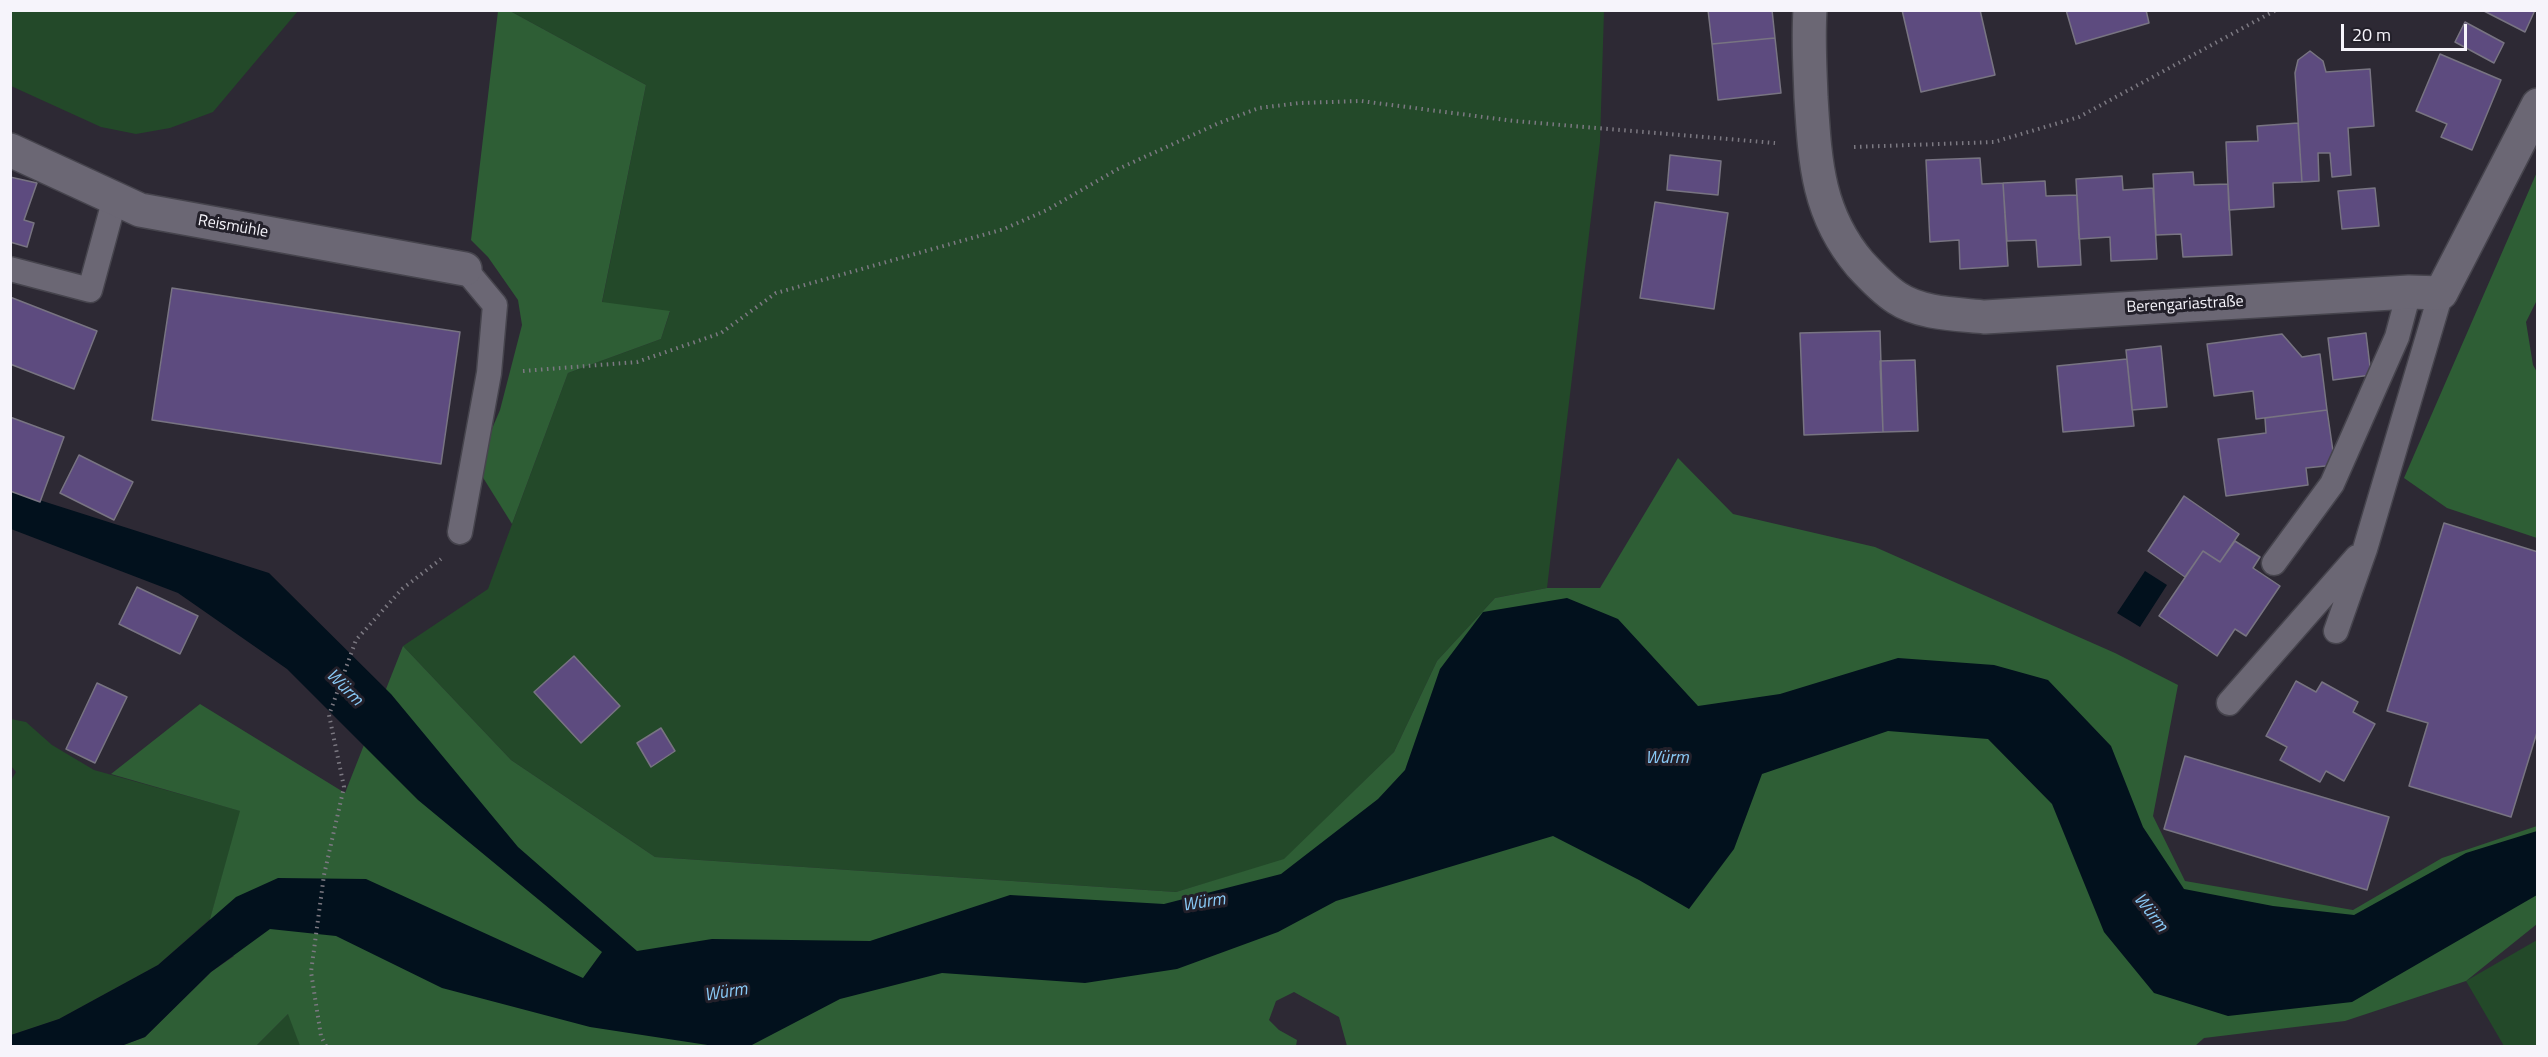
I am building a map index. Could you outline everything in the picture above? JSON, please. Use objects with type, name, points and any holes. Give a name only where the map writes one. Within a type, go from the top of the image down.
[{"type":"street","name":"Berengariastraße","points":[[1810,10],[1808,37],[1814,148],[1824,204],[1843,243],[1872,278],[1898,299],[1931,310],[1985,317],[2409,292],[2441,293]]},
{"type":"street","points":[[2441,293],[2538,105]]},
{"type":"street","name":"Reismühle","points":[[10,150],[140,210],[465,269]]},
{"type":"lane","points":[[10,269],[90,290],[115,198]]},
{"type":"lane","points":[[460,532],[489,373],[495,305],[465,269]]},
{"type":"lane","points":[[2274,563],[2332,484],[2397,337],[2409,292]]},
{"type":"lane","points":[[2336,632],[2365,549],[2441,293]]},
{"type":"lane","points":[[2229,703],[2365,549]]},
{"type":"path","points":[[524,371],[637,362],[721,333],[776,293],[1004,229],[1047,210],[1116,170],[1219,123],[1259,108],[1299,103],[1361,101],[1514,121],[1814,148],[1994,142],[2079,117],[2276,10]]},
{"type":"path","points":[[326,1047],[321,1036],[311,972],[324,875],[344,788],[329,715],[356,640],[402,589],[449,553],[460,532]]},
{"type":"green space","points":[[10,11],[298,11],[213,112],[170,128],[136,134],[101,127],[11,86]]},
{"type":"green space","points":[[498,11],[510,11],[646,85],[602,302],[670,311],[661,339],[568,373],[512,524],[482,476],[480,457],[500,410],[522,325],[518,300],[488,257],[471,240]]},
{"type":"green space","points":[[510,11],[1604,11],[1600,142],[1547,588],[1495,598],[1437,661],[1394,752],[1284,860],[1176,892],[655,857],[511,760],[403,646],[488,589],[568,373],[661,339],[670,312],[602,303],[646,85]]},
{"type":"green space","points":[[2537,172],[2537,300],[2526,322],[2533,365],[2537,372],[2537,538],[2447,508],[2404,478]]},
{"type":"green space","points":[[1678,458],[1733,514],[1875,547],[2115,653],[2178,685],[2153,816],[2185,881],[2353,910],[2442,858],[2537,826],[2537,924],[2466,981],[2345,1021],[2204,1038],[2195,1046],[1347,1046],[1339,1017],[1294,992],[1276,1001],[1269,1020],[1279,1030],[1297,1040],[1296,1046],[300,1046],[288,1014],[256,1046],[121,1046],[145,1037],[211,972],[234,956],[203,944],[240,811],[111,774],[200,704],[345,793],[403,646],[511,760],[655,857],[1176,892],[1284,859],[1394,752],[1437,661],[1495,598],[1547,588],[1600,588]]},
{"type":"green space","points":[[11,719],[26,722],[52,745],[94,770],[241,811],[210,919],[158,965],[59,1019],[11,1035],[10,782],[16,772],[11,766]]},
{"type":"green space","points":[[2537,940],[2537,1046],[2504,1046],[2466,981]]},
{"type":"green space","points":[[289,1013],[300,1046],[256,1046]]},
{"type":"water","name":"Würm","points":[[11,491],[269,573],[391,694],[518,847],[637,951],[712,939],[870,941],[1010,895],[1164,904],[1281,874],[1378,799],[1405,770],[1440,669],[1483,612],[1567,598],[1618,619],[1698,706],[1780,694],[1898,658],[1994,665],[2048,680],[2111,746],[2143,827],[2184,889],[2273,906],[2354,915],[2466,853],[2537,831],[2537,895],[2352,1002],[2228,1016],[2154,993],[2104,932],[2052,804],[1988,739],[1888,731],[1762,774],[1734,849],[1689,909],[1639,880],[1553,836],[1336,901],[1278,932],[1177,969],[1085,983],[942,973],[840,999],[750,1046],[714,1046],[590,1027],[442,988],[336,936],[270,929],[211,972],[145,1037],[121,1046],[11,1046],[11,1035],[59,1019],[158,965],[236,897],[278,878],[366,879],[583,978],[602,952],[418,800],[287,669],[178,593],[11,529]]},
{"type":"water","points":[[2145,571],[2167,585],[2140,627],[2117,613]]},
{"type":"building","points":[[1708,10],[1772,10],[1775,38],[1712,44]]},
{"type":"building","points":[[1902,10],[1980,10],[1995,75],[1921,92]]},
{"type":"building","points":[[2066,10],[2146,10],[2149,23],[2076,44]]},
{"type":"building","points":[[2482,10],[2535,10],[2525,32]]},
{"type":"building","points":[[2465,22],[2504,43],[2494,63],[2455,42]]},
{"type":"building","points":[[1775,38],[1781,93],[1718,100],[1712,44]]},
{"type":"building","points":[[2310,51],[2323,61],[2326,72],[2370,69],[2374,126],[2348,128],[2351,175],[2332,177],[2330,153],[2318,153],[2319,181],[2302,182],[2295,73],[2298,60]]},
{"type":"building","points":[[2440,54],[2501,80],[2472,150],[2441,137],[2447,124],[2416,111]]},
{"type":"building","points":[[2298,123],[2302,182],[2273,183],[2274,207],[2229,210],[2226,142],[2258,141],[2257,126]]},
{"type":"building","points":[[1670,155],[1721,161],[1718,195],[1667,190]]},
{"type":"building","points":[[1980,158],[1982,184],[2003,183],[2008,266],[1960,269],[1959,240],[1930,242],[1926,160]]},
{"type":"building","points":[[2193,172],[2194,185],[2228,184],[2232,255],[2183,257],[2181,234],[2156,235],[2153,174]]},
{"type":"building","points":[[2122,176],[2123,190],[2153,188],[2157,259],[2111,261],[2110,237],[2079,239],[2076,179]]},
{"type":"building","points":[[10,177],[37,183],[24,220],[34,223],[27,247],[10,242]]},
{"type":"building","points":[[2045,181],[2046,196],[2077,195],[2081,265],[2038,267],[2036,240],[2007,241],[2003,183]]},
{"type":"building","points":[[2375,188],[2379,226],[2342,229],[2338,191]]},
{"type":"building","points":[[1655,202],[1728,213],[1714,309],[1640,298]]},
{"type":"building","points":[[172,288],[460,332],[441,464],[152,420]]},
{"type":"building","points":[[10,297],[97,331],[74,389],[10,364]]},
{"type":"building","points":[[1880,331],[1883,432],[1804,435],[1800,333]]},
{"type":"building","points":[[2366,333],[2371,375],[2333,380],[2328,338]]},
{"type":"building","points":[[2282,334],[2302,357],[2320,354],[2327,410],[2256,419],[2253,391],[2214,396],[2207,344]]},
{"type":"building","points":[[2161,346],[2167,407],[2132,410],[2126,350]]},
{"type":"building","points":[[2127,359],[2134,426],[2063,432],[2057,366]]},
{"type":"building","points":[[1915,360],[1918,431],[1883,432],[1880,361]]},
{"type":"building","points":[[2327,410],[2335,465],[2306,468],[2308,485],[2226,496],[2218,439],[2266,433],[2265,418]]},
{"type":"building","points":[[10,417],[64,437],[40,502],[10,491]]},
{"type":"building","points":[[79,455],[133,482],[114,520],[60,493]]},
{"type":"building","points":[[2184,496],[2239,534],[2220,562],[2203,551],[2185,577],[2148,551]]},
{"type":"building","points":[[2444,523],[2538,552],[2538,729],[2511,817],[2409,786],[2428,723],[2387,711]]},
{"type":"building","points":[[2235,541],[2260,557],[2253,568],[2280,586],[2246,636],[2235,629],[2217,656],[2159,616],[2203,551],[2220,562]]},
{"type":"building","points":[[137,587],[198,616],[180,654],[119,624]]},
{"type":"building","points":[[574,656],[620,706],[581,743],[534,692]]},
{"type":"building","points":[[2296,681],[2316,692],[2322,682],[2358,702],[2353,712],[2375,724],[2344,781],[2326,771],[2320,782],[2280,760],[2287,747],[2266,736]]},
{"type":"building","points":[[97,683],[127,697],[95,763],[66,749]]},
{"type":"building","points":[[661,728],[675,751],[651,767],[637,743]]},
{"type":"building","points":[[2185,756],[2389,817],[2367,890],[2164,829]]}]
